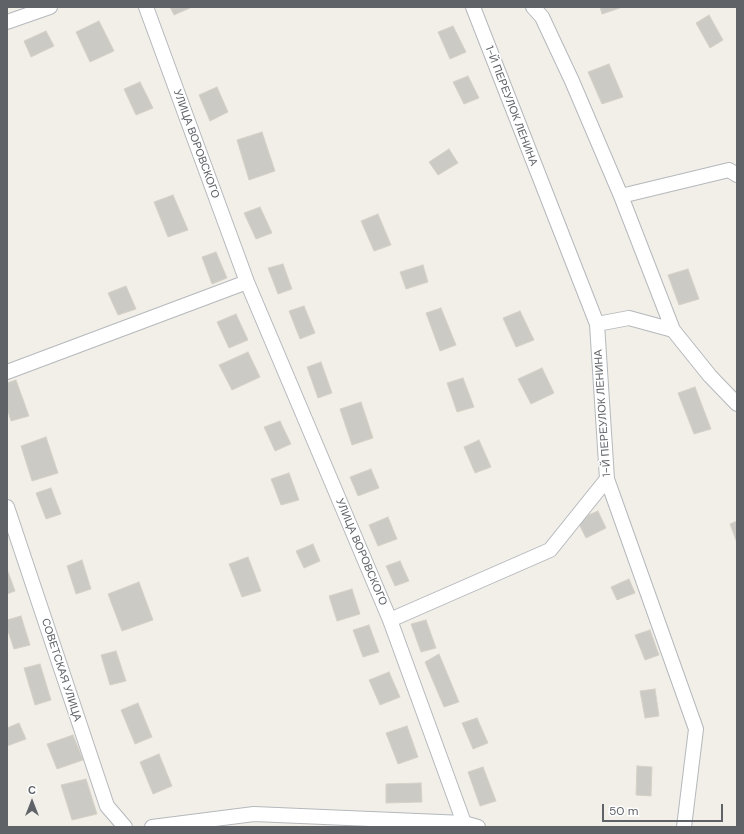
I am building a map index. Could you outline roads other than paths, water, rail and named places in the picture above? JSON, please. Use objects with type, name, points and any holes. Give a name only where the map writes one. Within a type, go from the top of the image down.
[{"type":"street","points":[[7,22],[50,7]]},
{"type":"street","name":"УЛИЦА ВОРОВСКОГО","points":[[146,7],[247,282],[390,620],[464,825]]},
{"type":"street","name":"1-Й ПЕРЕУЛОК ЛЕНИНА","points":[[473,7],[597,324],[607,479],[696,729],[684,827]]},
{"type":"street","points":[[533,7],[542,16],[620,196],[673,330],[710,376],[737,404]]},
{"type":"street","points":[[620,196],[729,170],[737,175]]},
{"type":"street","points":[[7,372],[247,282]]},
{"type":"street","points":[[597,324],[629,318],[673,330]]},
{"type":"street","points":[[390,620],[550,550],[607,479]]},
{"type":"street","name":"СОВЕТСКАЯ УЛИЦА","points":[[7,507],[107,806],[125,827]]},
{"type":"street","points":[[152,827],[254,814],[478,827]]}]
